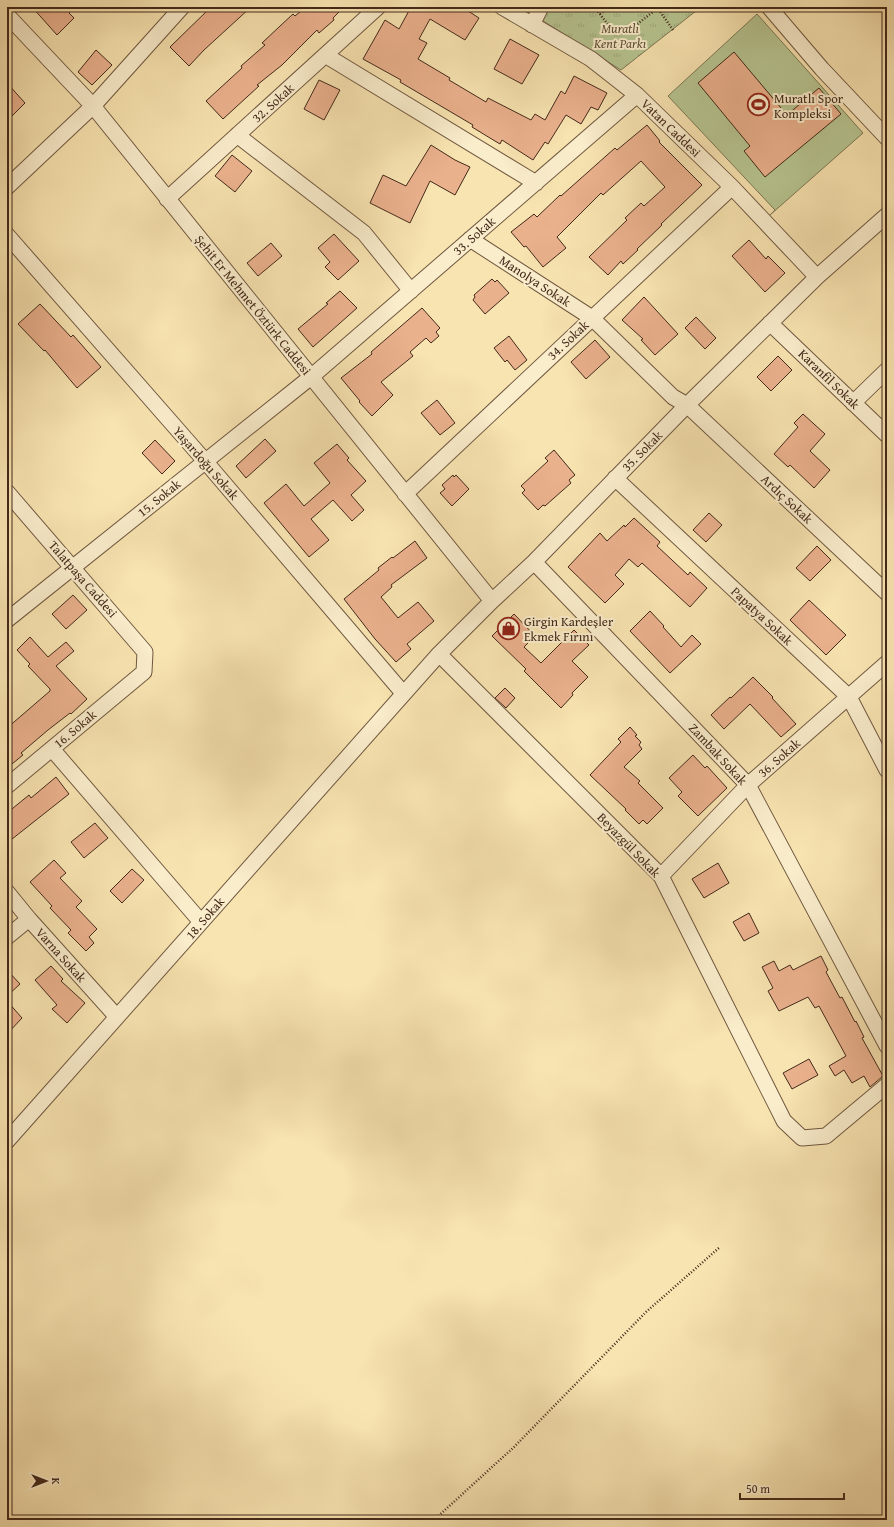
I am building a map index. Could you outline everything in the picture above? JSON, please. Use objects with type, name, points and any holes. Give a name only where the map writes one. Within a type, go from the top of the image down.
[{"type":"street","points":[[7,187],[93,106],[182,7]]},
{"type":"street","name":"32. Sokak","points":[[168,199],[378,7]]},
{"type":"street","name":"Vatan Caddesi","points":[[502,7],[591,59],[637,95],[732,187],[817,277]]},
{"type":"street","points":[[532,25],[540,7]]},
{"type":"street","points":[[769,7],[822,69],[887,138]]},
{"type":"street","name":"Şehit Er Mehmet Öztürk Caddesi","points":[[7,15],[93,106],[492,601]]},
{"type":"street","points":[[326,55],[536,183]]},
{"type":"street","name":"33. Sokak","points":[[311,377],[637,95]]},
{"type":"street","points":[[237,135],[364,233],[411,290]]},
{"type":"street","name":"34. Sokak","points":[[405,494],[732,187]]},
{"type":"street","name":"35. Sokak","points":[[403,694],[439,654],[492,601],[534,562],[687,405],[817,277],[887,215]]},
{"type":"street","name":"Yaşardoğu Sokak","points":[[7,235],[205,461],[403,694]]},
{"type":"street","name":"Manolya Sokak","points":[[470,239],[592,318],[673,397],[687,405]]},
{"type":"street","name":"Karanfil Sokak","points":[[770,323],[887,435]]},
{"type":"street","points":[[853,403],[887,370]]},
{"type":"street","name":"15. Sokak","points":[[7,620],[311,377]]},
{"type":"street","name":"Ardıç Sokak","points":[[687,405],[887,593]]},
{"type":"street","name":"Papatya Sokak","points":[[615,478],[849,697],[887,770]]},
{"type":"street","name":"Talatpaşa Caddesi","points":[[7,492],[145,652],[144,672]]},
{"type":"street","name":"Zambak Sokak","points":[[534,562],[748,785],[887,1046]]},
{"type":"street","name":"Beyazgül Sokak","points":[[439,654],[661,876],[784,1121],[802,1138],[826,1136],[887,1085]]},
{"type":"street","name":"36. Sokak","points":[[661,876],[748,785],[887,663]]},
{"type":"street","name":"16. Sokak","points":[[7,786],[144,672]]},
{"type":"street","name":"18. Sokak","points":[[7,1142],[403,694]]},
{"type":"street","points":[[52,749],[201,922]]},
{"type":"street","name":"Varna Sokak","points":[[7,892],[29,919],[117,1017]]},
{"type":"street","points":[[7,937],[29,919]]},
{"type":"path","points":[[594,7],[613,30],[626,33],[658,7],[672,30]]},
{"type":"path","points":[[600,14],[608,7]]},
{"type":"path","points":[[434,1520],[514,1447],[646,1312],[720,1247]]},
{"type":"green space","name":"Muratlı Kent Parkı","points":[[521,7],[701,7],[621,70]]},
{"type":"green space","name":"Muratlı Spor Kompleksi","points":[[757,14],[863,133],[770,215],[775,210],[668,96]]},
{"type":"building","points":[[32,7],[75,7],[69,13],[74,18],[57,35]]},
{"type":"building","points":[[211,7],[251,7],[204,50],[189,66],[170,47]]},
{"type":"building","points":[[306,7],[344,7],[333,18],[334,20],[319,33],[317,30],[282,65],[257,85],[259,86],[223,119],[206,101],[242,68],[241,66],[265,45],[262,43],[279,27],[293,14],[295,16]]},
{"type":"building","points":[[411,7],[462,7],[479,18],[465,40],[430,19],[419,39],[427,43],[418,59],[486,102],[488,98],[531,120],[535,114],[545,120],[561,91],[565,94],[574,76],[607,93],[598,110],[591,107],[581,124],[566,115],[548,144],[545,142],[533,160],[502,140],[500,144],[472,127],[473,125],[400,82],[401,80],[363,59],[385,20],[399,29]]},
{"type":"building","points":[[510,39],[539,55],[522,84],[494,69]]},
{"type":"building","points":[[96,50],[112,65],[92,85],[78,72]]},
{"type":"building","points":[[734,52],[787,115],[819,88],[841,114],[765,177],[744,151],[750,146],[698,83]]},
{"type":"building","points":[[319,80],[340,90],[324,120],[304,109]]},
{"type":"building","points":[[7,83],[25,103],[12,116],[7,109]]},
{"type":"building","points":[[647,125],[660,141],[659,142],[702,185],[661,224],[662,225],[637,249],[638,250],[623,264],[621,261],[608,275],[589,257],[627,220],[625,218],[641,203],[644,206],[665,187],[641,161],[603,195],[601,193],[557,237],[566,248],[543,267],[526,246],[524,247],[511,232],[534,214],[537,217],[560,195],[561,196],[615,148],[617,150]]},
{"type":"building","points":[[431,145],[455,160],[470,167],[455,195],[430,181],[410,223],[370,203],[383,175],[406,186]]},
{"type":"building","points":[[232,155],[252,171],[235,192],[215,176]]},
{"type":"building","points":[[334,234],[359,261],[338,280],[325,267],[330,262],[318,248]]},
{"type":"building","points":[[749,240],[766,259],[768,256],[785,273],[765,292],[732,256]]},
{"type":"building","points":[[271,243],[282,256],[258,276],[247,263]]},
{"type":"building","points":[[492,279],[495,282],[497,280],[509,293],[485,314],[473,300],[475,297],[474,295]]},
{"type":"building","points":[[340,291],[357,308],[313,347],[298,329],[328,304],[326,303]]},
{"type":"building","points":[[644,297],[678,334],[655,355],[641,340],[643,339],[622,320]]},
{"type":"building","points":[[40,304],[71,337],[73,335],[101,367],[77,388],[45,350],[44,351],[18,324]]},
{"type":"building","points":[[422,308],[440,328],[436,332],[439,336],[431,343],[426,338],[410,352],[413,356],[381,382],[393,395],[372,416],[359,402],[360,401],[341,378],[372,354],[371,352]]},
{"type":"building","points":[[696,317],[716,338],[705,349],[685,328]]},
{"type":"building","points":[[509,336],[527,360],[515,370],[507,360],[505,362],[494,348]]},
{"type":"building","points":[[595,340],[610,357],[586,379],[571,362]]},
{"type":"building","points":[[778,356],[792,370],[771,391],[757,377]]},
{"type":"building","points":[[437,400],[455,423],[440,435],[421,413]]},
{"type":"building","points":[[803,414],[825,434],[810,451],[830,470],[814,488],[790,465],[788,467],[774,454],[798,427],[794,423]]},
{"type":"building","points":[[265,439],[276,451],[246,478],[236,466]]},
{"type":"building","points":[[155,440],[175,461],[162,474],[142,453]]},
{"type":"building","points":[[337,444],[349,458],[347,460],[366,481],[351,495],[364,510],[352,521],[333,500],[311,519],[329,540],[309,557],[264,503],[286,484],[304,506],[330,483],[314,463]]},
{"type":"building","points":[[554,450],[575,475],[569,480],[571,483],[545,506],[543,505],[538,510],[522,493],[525,490],[521,486],[548,461],[545,458]]},
{"type":"building","points":[[453,475],[454,477],[456,475],[469,489],[452,506],[440,493],[445,489],[442,485]]},
{"type":"building","points":[[709,513],[722,525],[706,542],[693,530]]},
{"type":"building","points":[[634,518],[660,542],[657,546],[688,575],[690,572],[707,588],[690,607],[642,563],[638,567],[629,559],[615,575],[624,584],[605,603],[568,567],[600,533],[607,541]]},
{"type":"building","points":[[415,541],[427,558],[391,585],[392,587],[381,597],[398,618],[418,602],[434,621],[407,644],[411,649],[396,662],[375,639],[344,599],[379,570],[378,568]]},
{"type":"building","points":[[817,546],[831,560],[810,581],[796,568]]},
{"type":"building","points":[[73,595],[87,610],[66,629],[52,614]]},
{"type":"building","points":[[809,600],[846,635],[826,655],[790,620]]},
{"type":"building","points":[[650,611],[681,647],[692,635],[701,644],[670,673],[630,631]]},
{"type":"building","points":[[514,614],[535,636],[524,647],[541,663],[574,630],[589,645],[572,661],[588,677],[572,693],[573,695],[561,708],[524,671],[526,669],[492,636]]},
{"type":"building","points":[[30,637],[48,657],[66,642],[74,651],[56,666],[87,699],[71,714],[70,713],[48,730],[21,753],[23,755],[7,768],[7,728],[50,691],[50,689],[28,666],[30,664],[17,650]]},
{"type":"building","points":[[753,677],[773,697],[772,698],[796,724],[781,737],[750,704],[724,729],[711,715]]},
{"type":"building","points":[[505,688],[515,698],[506,708],[495,698]]},
{"type":"building","points":[[630,727],[637,735],[635,736],[641,742],[639,745],[642,749],[624,767],[640,781],[638,783],[663,808],[647,824],[643,820],[639,824],[625,810],[626,809],[590,775],[621,742],[618,739]]},
{"type":"building","points":[[693,755],[705,768],[707,766],[727,788],[698,816],[678,796],[682,792],[669,778]]},
{"type":"building","points":[[56,777],[69,794],[7,843],[7,813],[29,795],[31,798]]},
{"type":"building","points":[[95,823],[108,838],[84,858],[71,842]]},
{"type":"building","points":[[54,860],[66,873],[60,878],[82,901],[76,907],[97,929],[89,937],[94,943],[86,951],[68,933],[71,930],[50,908],[52,906],[30,882]]},
{"type":"building","points":[[718,863],[729,883],[704,898],[692,879]]},
{"type":"building","points":[[132,869],[144,880],[122,903],[110,891]]},
{"type":"building","points":[[749,913],[759,933],[744,941],[733,922]]},
{"type":"building","points":[[821,956],[828,970],[826,972],[840,998],[842,997],[855,1022],[856,1021],[864,1037],[862,1038],[883,1076],[870,1087],[864,1076],[852,1083],[844,1070],[835,1076],[829,1066],[846,1056],[819,1006],[815,1008],[808,997],[779,1011],[768,991],[773,988],[762,967],[774,961],[779,971],[790,965],[793,970]]},
{"type":"building","points":[[51,966],[63,979],[61,981],[85,1003],[67,1023],[52,1009],[57,1005],[35,980]]},
{"type":"building","points":[[7,970],[20,984],[7,996]]},
{"type":"building","points":[[7,1001],[22,1018],[7,1034]]},
{"type":"building","points":[[809,1059],[818,1075],[792,1089],[783,1073]]},
{"type":"place","name":"Muratlı Spor Kompleksi","points":[[758,105]]},
{"type":"place","name":"Girgin Kardeşler Ekmek Fırını","points":[[509,628]]}]
